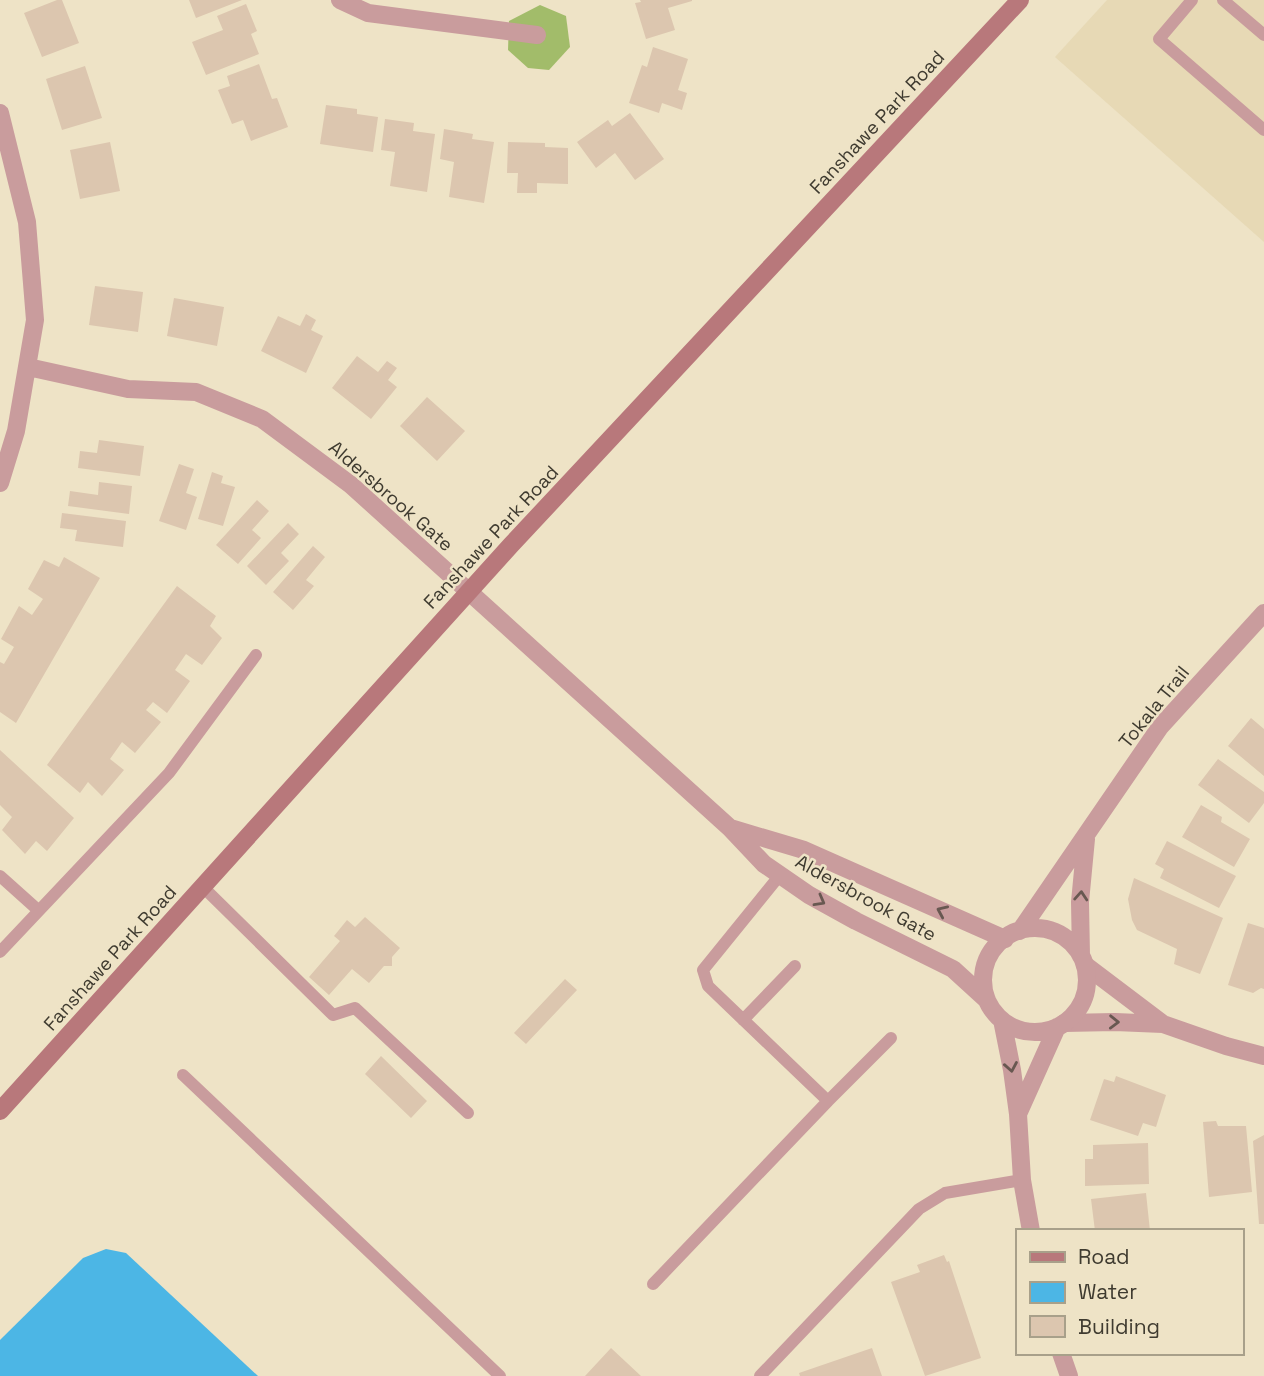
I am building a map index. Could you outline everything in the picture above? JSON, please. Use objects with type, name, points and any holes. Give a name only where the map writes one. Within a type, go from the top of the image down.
[{"type":"main road","name":"Fanshawe Park Road","points":[[0,1111],[468,592],[1020,0]]},
{"type":"street","points":[[340,0],[368,13],[537,35]]},
{"type":"street","points":[[0,113],[27,222],[35,320],[16,431],[0,483]]},
{"type":"street","name":"Aldersbrook Gate","points":[[28,367],[128,389],[196,391],[262,419],[351,485],[730,828],[764,864],[809,895],[953,969],[987,1000]]},
{"type":"street","name":"Tokala Trail","points":[[1012,935],[1086,836],[1160,727],[1264,613]]},
{"type":"street","name":"Aldersbrook Gate","points":[[730,828],[804,850],[1012,935]]},
{"type":"street","name":"Tokala Trail","points":[[1083,960],[1080,902],[1086,836]]},
{"type":"street","points":[[1031,1229],[1022,1180],[1018,1114],[1002,1020],[987,1000],[983,983],[985,966],[993,951],[1012,935],[1038,929],[1055,932],[1070,942],[1083,960],[1163,1024]]},
{"type":"street","points":[[1002,1020],[1027,1032],[1041,1032],[1060,1025],[1074,1015],[1086,991],[1083,960]]},
{"type":"street","points":[[1060,1025],[1115,1022],[1163,1024],[1264,1056]]},
{"type":"street","points":[[1018,1114],[1060,1025]]},
{"type":"street","points":[[1062,1355],[1069,1376]]},
{"type":"lane","points":[[1192,0],[1159,38],[1264,130]]},
{"type":"lane","points":[[1223,0],[1264,35]]},
{"type":"lane","points":[[0,952],[169,773],[256,655]]},
{"type":"lane","points":[[780,875],[703,970],[708,986],[828,1101]]},
{"type":"lane","points":[[0,876],[38,910]]},
{"type":"lane","points":[[203,887],[333,1015],[355,1008],[468,1112]]},
{"type":"lane","points":[[743,1020],[795,965]]},
{"type":"lane","points":[[653,1284],[891,1038]]},
{"type":"lane","points":[[184,1075],[500,1376]]},
{"type":"lane","points":[[760,1376],[919,1209],[945,1193],[1022,1180]]},
{"type":"shaded area","points":[[1107,0],[1264,0],[1264,242],[1055,57]]},
{"type":"green space","points":[[540,5],[566,16],[570,47],[549,70],[528,68],[508,50],[509,21]]},
{"type":"water","points":[[106,1249],[126,1253],[258,1376],[0,1376],[0,1340],[83,1258]]},
{"type":"building","points":[[62,0],[79,43],[42,57],[24,13]]},
{"type":"building","points":[[189,0],[242,0],[196,18]]},
{"type":"building","points":[[640,0],[692,1],[668,8],[675,30],[646,39],[635,3],[641,2]]},
{"type":"building","points":[[246,4],[257,31],[251,34],[259,54],[206,75],[192,42],[223,30],[217,16]]},
{"type":"building","points":[[653,47],[688,59],[678,90],[687,93],[682,110],[662,103],[659,113],[629,103],[642,65],[647,67]]},
{"type":"building","points":[[259,64],[272,99],[277,98],[288,127],[251,141],[243,120],[232,124],[218,90],[230,86],[227,76]]},
{"type":"building","points":[[85,66],[102,118],[62,130],[46,79]]},
{"type":"building","points":[[326,105],[357,109],[357,114],[378,117],[373,152],[320,144]]},
{"type":"building","points":[[630,113],[664,159],[635,180],[615,153],[596,168],[577,142],[608,120],[612,126]]},
{"type":"building","points":[[385,119],[414,123],[413,131],[435,134],[427,192],[390,186],[395,152],[381,150]]},
{"type":"building","points":[[444,129],[473,134],[472,139],[494,142],[484,203],[449,197],[454,162],[440,159]]},
{"type":"building","points":[[110,142],[120,191],[80,199],[70,150]]},
{"type":"building","points":[[508,142],[545,143],[545,147],[568,148],[568,184],[537,183],[537,193],[517,193],[518,173],[507,173]]},
{"type":"building","points":[[95,286],[143,292],[138,332],[89,325]]},
{"type":"building","points":[[174,298],[224,307],[217,346],[167,336]]},
{"type":"building","points":[[306,314],[316,320],[311,330],[323,336],[306,373],[261,351],[278,316],[300,326]]},
{"type":"building","points":[[357,356],[378,372],[387,361],[397,368],[388,380],[397,387],[371,419],[332,388]]},
{"type":"building","points":[[427,397],[465,431],[437,461],[400,426]]},
{"type":"building","points":[[99,440],[144,446],[140,476],[78,468],[80,451],[97,453]]},
{"type":"building","points":[[179,464],[194,469],[186,493],[197,497],[186,530],[159,521]]},
{"type":"building","points":[[212,472],[223,476],[221,483],[235,487],[223,526],[198,519]]},
{"type":"building","points":[[99,482],[132,486],[129,514],[68,506],[70,491],[98,495]]},
{"type":"building","points":[[257,500],[269,511],[252,530],[261,538],[238,564],[216,545]]},
{"type":"building","points":[[62,513],[126,521],[123,547],[75,541],[77,530],[60,528]]},
{"type":"building","points":[[288,523],[299,534],[281,553],[289,561],[266,585],[247,566]]},
{"type":"building","points":[[313,546],[325,557],[306,580],[314,586],[293,610],[273,592]]},
{"type":"building","points":[[64,557],[100,578],[16,723],[0,712],[0,662],[4,664],[14,647],[1,639],[19,606],[32,615],[43,599],[28,589],[44,560],[59,567]]},
{"type":"building","points":[[177,586],[216,616],[210,626],[222,638],[202,665],[186,654],[175,670],[190,681],[167,713],[153,702],[146,710],[161,722],[135,753],[122,742],[110,759],[124,770],[102,796],[88,782],[80,793],[47,765]]},
{"type":"building","points":[[1251,718],[1264,729],[1264,776],[1228,746]]},
{"type":"building","points":[[0,750],[74,818],[47,851],[36,841],[25,854],[2,830],[12,817],[0,805]]},
{"type":"building","points":[[1218,759],[1264,792],[1264,803],[1249,823],[1198,785]]},
{"type":"building","points":[[1201,805],[1222,817],[1221,822],[1250,839],[1234,867],[1182,837]]},
{"type":"building","points":[[1167,841],[1236,876],[1219,908],[1160,878],[1164,869],[1155,864]]},
{"type":"building","points":[[1134,878],[1223,918],[1200,974],[1174,964],[1177,949],[1137,930],[1128,899]]},
{"type":"building","points":[[365,917],[400,948],[392,957],[392,966],[384,966],[369,983],[352,969],[329,995],[309,977],[340,941],[334,936],[347,920],[355,927]]},
{"type":"building","points":[[1248,923],[1264,928],[1264,989],[1253,993],[1228,985]]},
{"type":"building","points":[[565,979],[577,990],[526,1044],[514,1033]]},
{"type":"building","points":[[381,1056],[427,1101],[411,1118],[365,1074]]},
{"type":"building","points":[[1116,1076],[1166,1095],[1156,1127],[1143,1123],[1138,1136],[1090,1120],[1104,1079],[1114,1082]]},
{"type":"building","points":[[1216,1121],[1218,1126],[1246,1126],[1252,1192],[1209,1197],[1203,1122]]},
{"type":"building","points":[[1264,1135],[1264,1224],[1259,1224],[1253,1141]]},
{"type":"building","points":[[1148,1143],[1149,1184],[1085,1186],[1085,1159],[1093,1159],[1093,1145]]},
{"type":"building","points":[[1146,1193],[1150,1229],[1095,1229],[1091,1199]]},
{"type":"building","points":[[944,1255],[947,1262],[949,1261],[981,1358],[925,1376],[891,1282],[920,1272],[917,1265]]},
{"type":"building","points":[[611,1348],[641,1376],[585,1376]]},
{"type":"building","points":[[872,1348],[882,1376],[800,1376],[799,1373]]}]
